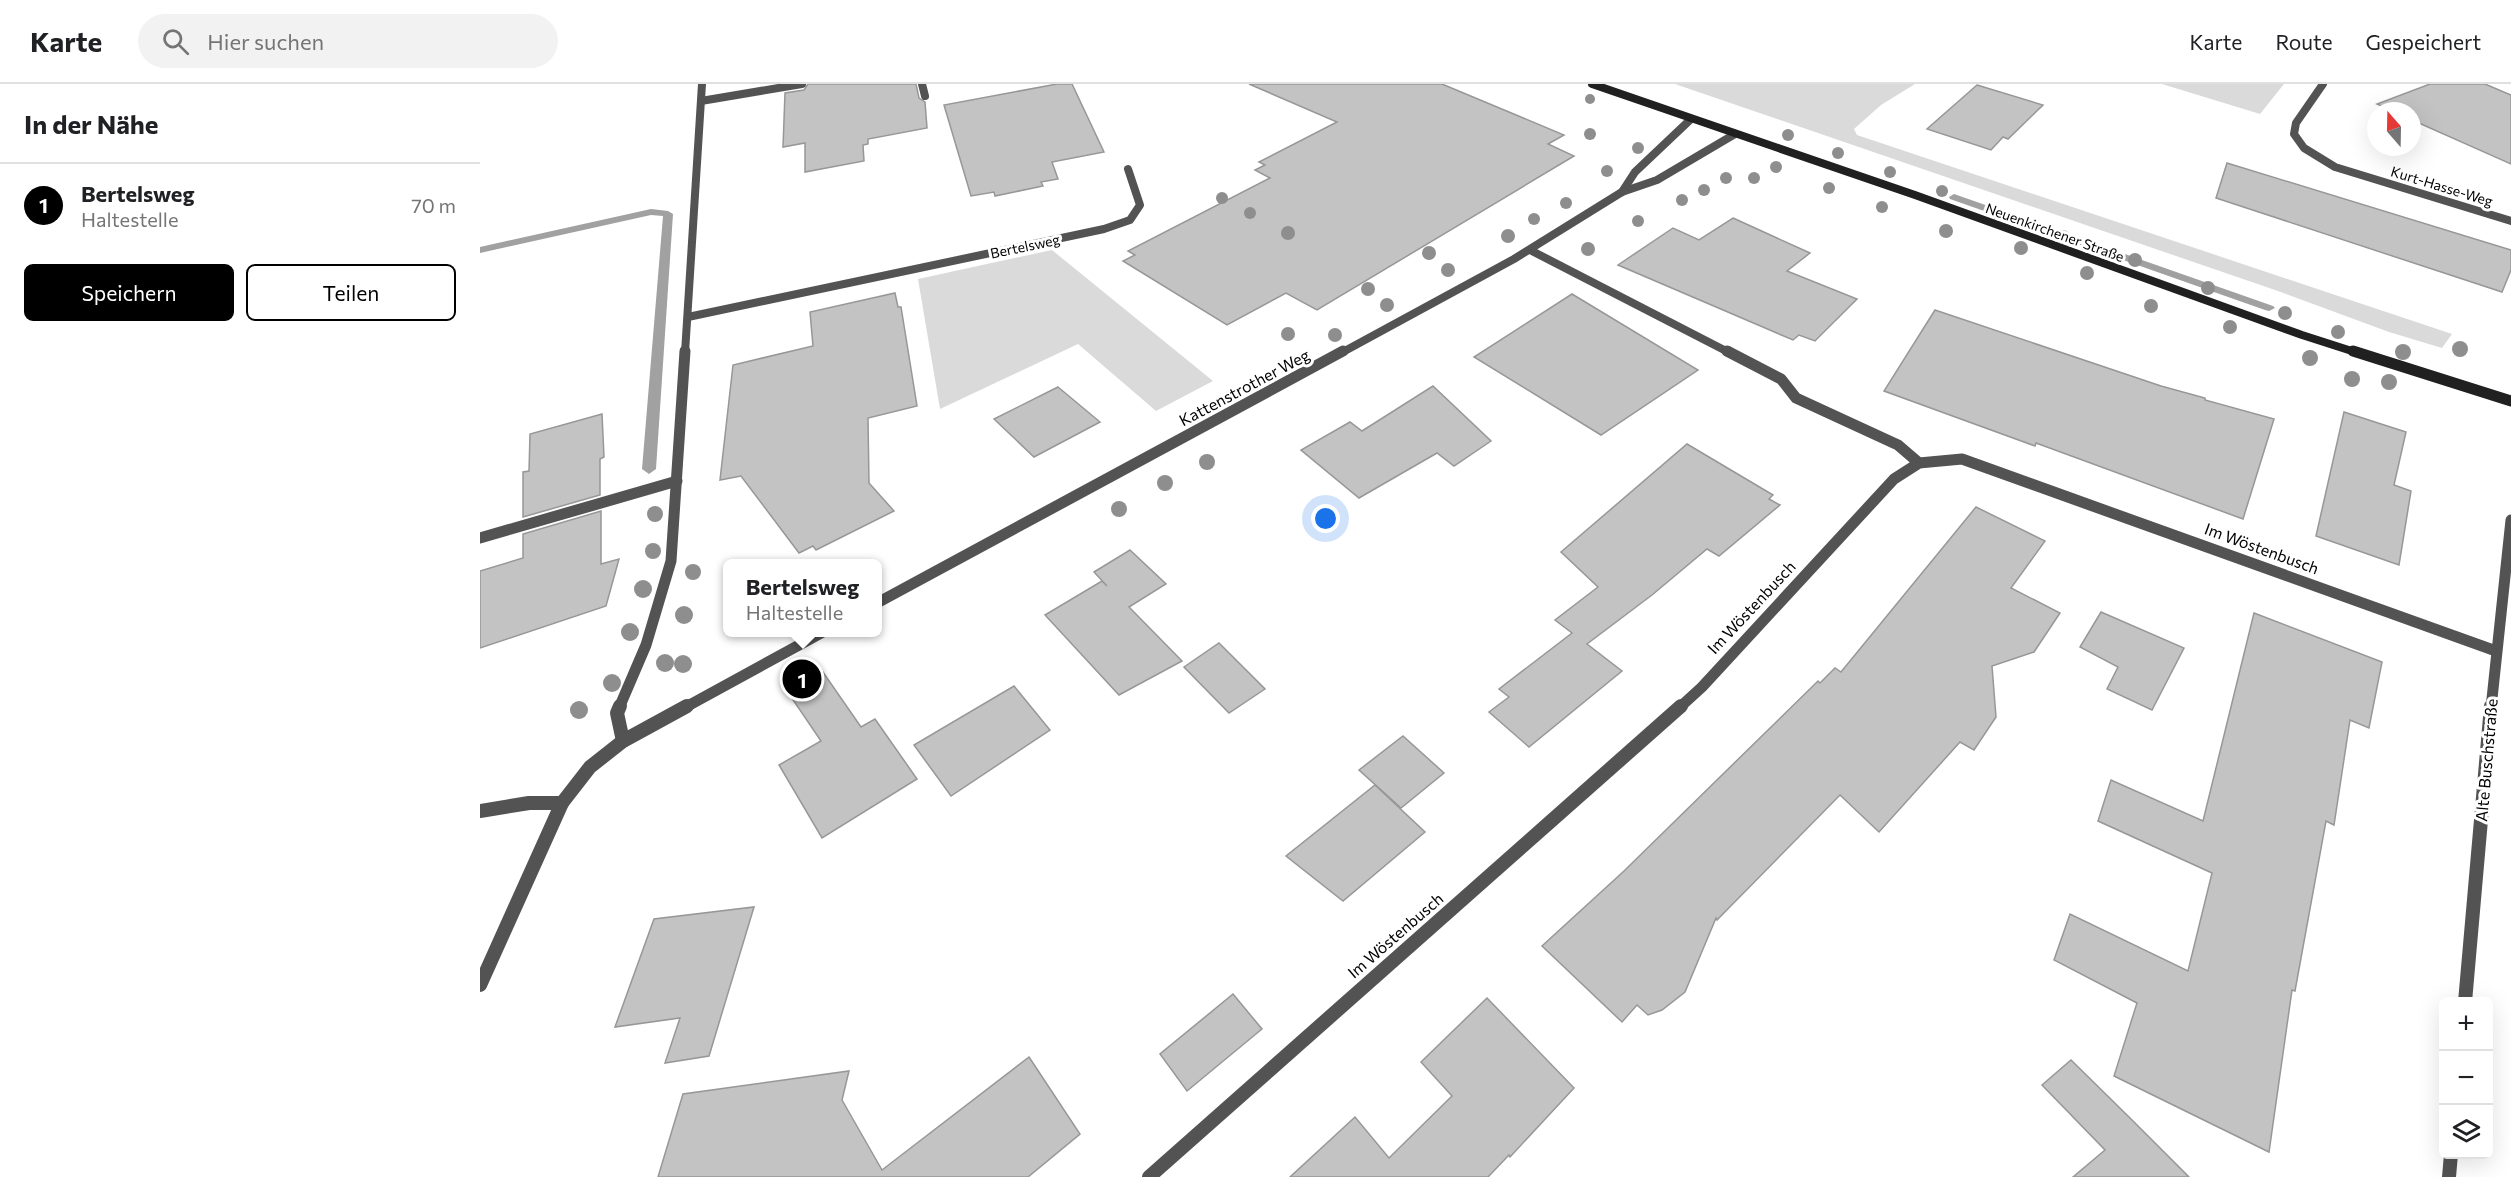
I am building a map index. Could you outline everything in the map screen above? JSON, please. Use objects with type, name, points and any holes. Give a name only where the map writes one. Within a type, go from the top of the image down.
[{"type":"main road","name":"Neuenkirchener Straße","points":[[1592,84],[1915,195],[2302,335],[2511,401]]},
{"type":"street","points":[[623,741],[617,713],[646,645],[671,561],[702,84]]},
{"type":"street","points":[[701,101],[801,84]]},
{"type":"street","points":[[922,84],[925,96]]},
{"type":"street","name":"Kurt-Hasse-Weg","points":[[2323,84],[2296,123],[2294,134],[2304,148],[2336,167],[2511,221]]},
{"type":"street","name":"Kattenstrother Weg","points":[[1622,192],[1635,172],[1691,119]]},
{"type":"street","name":"Kattenstrother Weg","points":[[882,600],[1530,250],[1622,192],[1657,180],[1735,134]]},
{"type":"street","name":"Bertelsweg","points":[[688,317],[1104,229],[1130,220],[1140,205],[1128,169]]},
{"type":"street","points":[[1530,250],[1781,380],[1796,398],[1898,445],[1919,463]]},
{"type":"street","name":"Im Wöstenbusch","points":[[1149,1177],[1702,687],[1894,479],[1919,463],[1962,459],[2496,651]]},
{"type":"street","points":[[480,538],[676,481]]},
{"type":"street","name":"Alte Buschstraße","points":[[2465,997],[2496,651],[2511,520]]},
{"type":"street","points":[[480,985],[562,803],[590,767],[623,741],[816,637]]},
{"type":"street","points":[[480,811],[529,803],[562,803]]},
{"type":"street","points":[[2449,1177],[2451,1159]]},
{"type":"shaded area","points":[[1675,84],[1915,84],[1881,105],[1854,129],[1857,135],[2452,334],[2442,348],[2389,332],[2278,291]]},
{"type":"shaded area","points":[[2162,84],[2284,84],[2260,114]]},
{"type":"shaded area","points":[[1052,250],[1213,381],[1156,411],[1078,344],[940,409],[918,279]]},
{"type":"building","points":[[808,84],[916,84],[919,98],[925,102],[927,128],[868,139],[868,144],[863,145],[864,161],[805,172],[805,143],[783,147],[785,93],[804,90]]},
{"type":"building","points":[[1057,84],[1072,84],[1104,152],[1052,162],[1058,179],[1041,182],[1043,186],[995,196],[994,192],[971,196],[944,105]]},
{"type":"building","points":[[1249,84],[1442,84],[1564,135],[1548,144],[1574,156],[1317,310],[1286,293],[1227,325],[1123,261],[1135,255],[1128,251],[1270,178],[1255,170],[1265,165],[1259,162],[1337,122]]},
{"type":"building","points":[[2430,84],[2485,84],[2511,95],[2511,164],[2421,124],[2421,102],[2382,102]]},
{"type":"building","points":[[1977,85],[2043,105],[2008,139],[2003,137],[1991,150],[1927,129]]},
{"type":"building","points":[[2227,163],[2511,250],[2511,270],[2502,292],[2216,198]]},
{"type":"building","points":[[1733,218],[1810,253],[1787,271],[1857,299],[1815,341],[1799,335],[1793,340],[1618,265],[1673,228],[1699,240]]},
{"type":"building","points":[[895,293],[898,307],[901,307],[917,406],[868,418],[869,483],[894,511],[816,550],[813,546],[799,553],[741,476],[720,480],[733,365],[813,346],[810,312]]},
{"type":"building","points":[[1572,294],[1698,370],[1601,435],[1474,357]]},
{"type":"building","points":[[1935,310],[2161,386],[2274,419],[2243,519],[2036,443],[2035,446],[1884,391]]},
{"type":"building","points":[[1433,386],[1491,441],[1454,466],[1437,453],[1359,498],[1301,450],[1350,422],[1362,431]]},
{"type":"building","points":[[1058,387],[1100,422],[1034,457],[994,419]]},
{"type":"building","points":[[2344,412],[2406,432],[2394,485],[2411,491],[2399,565],[2316,536]]},
{"type":"building","points":[[602,414],[604,457],[600,459],[600,495],[523,517],[523,472],[529,471],[530,434]]},
{"type":"building","points":[[1687,444],[1773,495],[1769,499],[1780,505],[1719,556],[1707,549],[1652,595],[1587,644],[1622,671],[1529,747],[1489,712],[1509,697],[1499,689],[1572,633],[1555,620],[1598,587],[1561,552]]},
{"type":"building","points":[[1976,507],[2045,541],[2011,588],[2060,613],[2034,652],[1992,666],[1996,717],[1974,750],[1960,742],[1879,832],[1840,795],[1717,920],[1716,918],[1685,992],[1662,1010],[1648,1015],[1637,1005],[1622,1022],[1542,946],[1624,871],[1818,681],[1820,683],[1835,668],[1841,672]]},
{"type":"building","points":[[601,511],[601,564],[619,559],[606,606],[480,648],[480,571],[523,558],[523,534]]},
{"type":"building","points":[[1130,550],[1166,584],[1129,607],[1182,661],[1119,695],[1045,615],[1102,581],[1107,586],[1094,572]]},
{"type":"building","points":[[2101,612],[2184,648],[2152,710],[2107,689],[2118,667],[2080,647]]},
{"type":"building","points":[[2254,613],[2382,662],[2369,728],[2350,720],[2334,825],[2326,821],[2295,991],[2292,990],[2269,1152],[2114,1076],[2137,1003],[2054,960],[2070,914],[2188,971],[2212,873],[2098,821],[2111,780],[2203,821]]},
{"type":"building","points":[[1219,643],[1265,689],[1229,713],[1184,667]]},
{"type":"building","points":[[818,665],[861,727],[875,719],[917,779],[822,838],[779,765],[821,741],[783,685]]},
{"type":"building","points":[[1014,686],[1050,730],[951,796],[914,745]]},
{"type":"building","points":[[1403,736],[1444,773],[1401,808],[1359,770]]},
{"type":"building","points":[[1375,785],[1425,832],[1343,901],[1286,856]]},
{"type":"building","points":[[754,907],[709,1056],[665,1063],[680,1018],[615,1027],[654,919]]},
{"type":"building","points":[[1233,994],[1262,1029],[1187,1091],[1160,1054]]},
{"type":"building","points":[[1487,998],[1574,1088],[1510,1157],[1509,1155],[1488,1177],[1290,1177],[1355,1117],[1389,1158],[1452,1096],[1421,1062]]},
{"type":"building","points":[[1029,1057],[1080,1134],[1028,1177],[658,1177],[683,1094],[849,1071],[842,1100],[882,1170]]},
{"type":"building","points":[[2071,1060],[2189,1177],[2073,1177],[2105,1150],[2042,1085]]},
{"type":"waterway","points":[[1954,197],[2269,308]]},
{"type":"waterway","points":[[480,250],[651,212],[668,214],[649,469]]},
{"type":"place","name":"Bertelsweg","points":[[802,679]]}]
